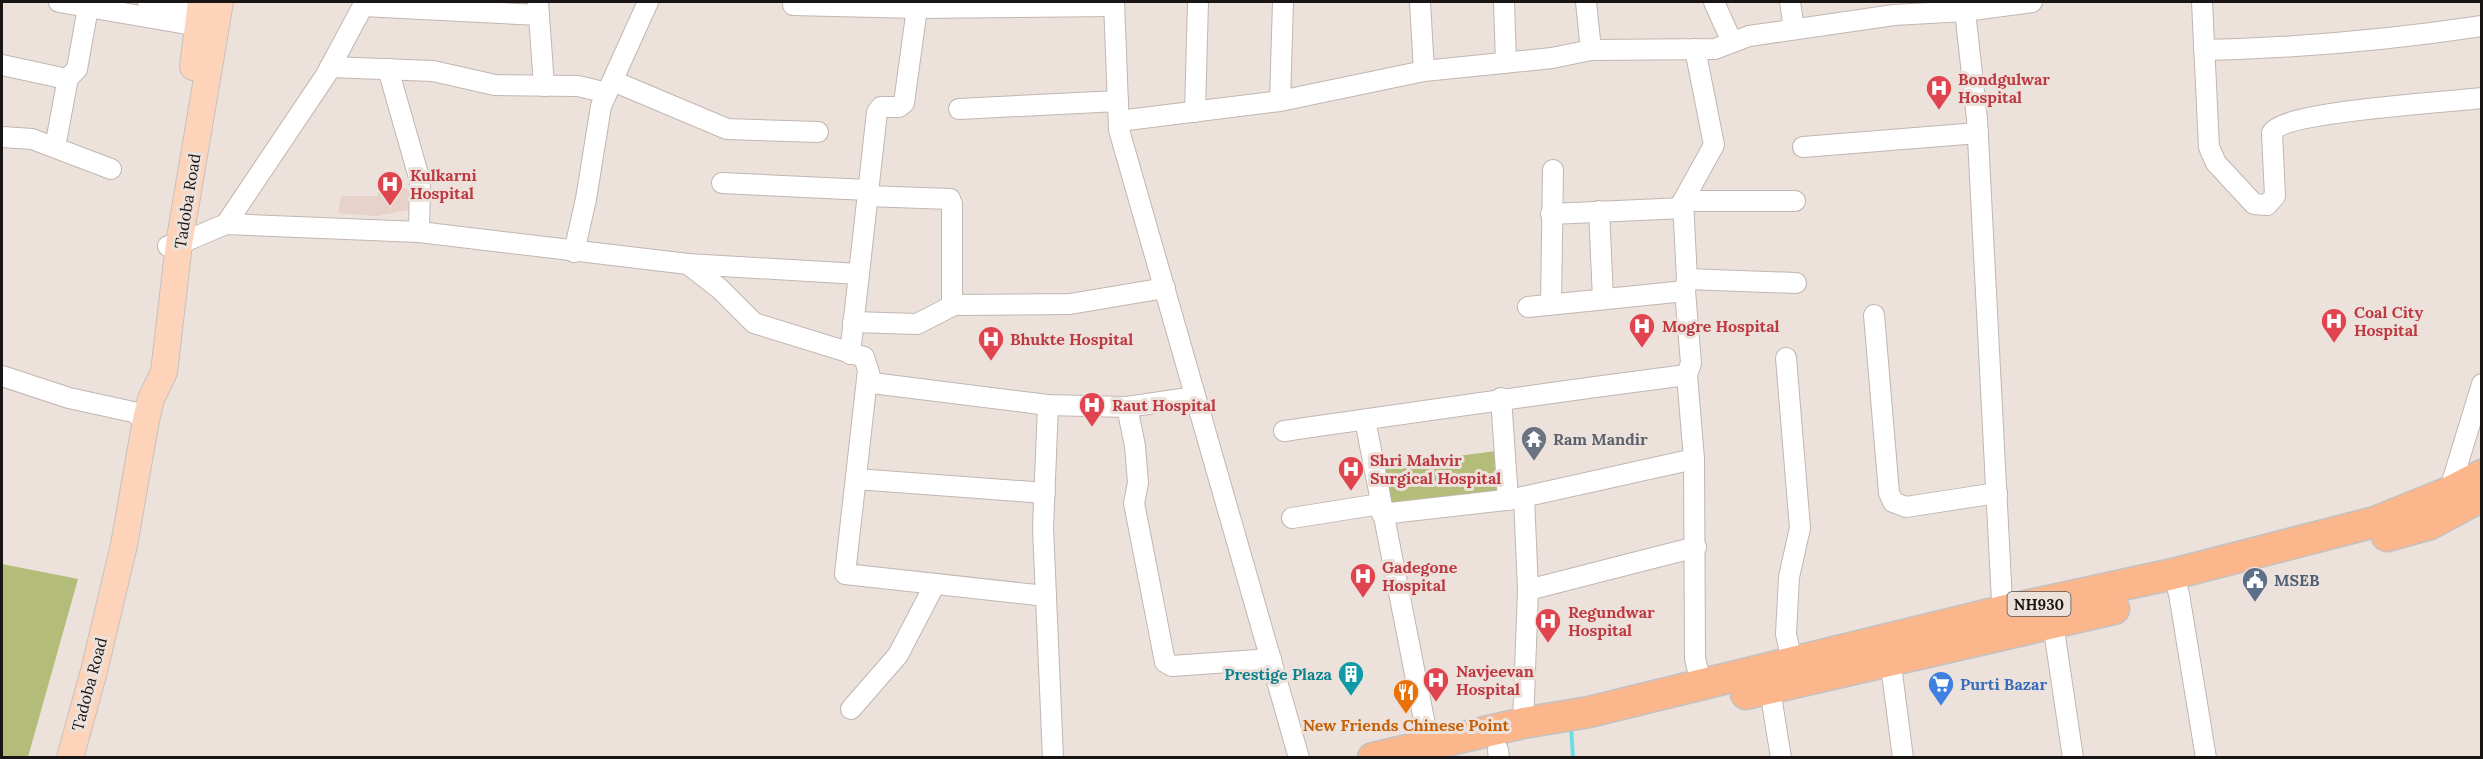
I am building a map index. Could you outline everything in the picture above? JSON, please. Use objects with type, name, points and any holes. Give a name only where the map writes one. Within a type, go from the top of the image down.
[{"type":"highway","name":"NH930","points":[[2176,584],[2375,522],[2449,492],[2481,475]]},
{"type":"highway","name":"NH930","points":[[1602,718],[1698,674],[1780,661],[1889,650],[2430,524],[2481,496]]},
{"type":"highway","name":"NH930","points":[[2003,623],[2053,623],[2114,598]]},
{"type":"highway","name":"NH930","points":[[1373,758],[1429,745],[1602,718],[1780,661]]},
{"type":"highway","name":"NH930","points":[[1465,758],[1499,754],[1541,726]]},
{"type":"main road","name":"Tadoba Road","points":[[70,758],[94,671],[124,545],[148,410],[164,372],[173,245],[209,13]]},
{"type":"street","points":[[59,2],[209,13]]},
{"type":"street","points":[[148,2],[209,13]]},
{"type":"street","points":[[574,252],[586,199],[601,106],[648,2]]},
{"type":"street","points":[[1195,112],[1198,2]]},
{"type":"street","points":[[1280,101],[1282,2]]},
{"type":"street","points":[[1420,2],[1424,71]]},
{"type":"street","points":[[1504,2],[1506,63]]},
{"type":"street","points":[[1586,2],[1591,50]]},
{"type":"street","points":[[1714,2],[1732,42]]},
{"type":"street","points":[[1790,2],[1794,29]]},
{"type":"street","points":[[1119,121],[1280,101],[1424,71],[1506,63],[1591,50],[1715,49],[1749,36],[1794,29],[1964,6],[2032,2]]},
{"type":"street","points":[[2202,2],[2207,138],[2212,156],[2254,204],[2260,205],[2272,201],[2275,196],[2272,133],[2278,126],[2334,112],[2481,98]]},
{"type":"street","points":[[55,147],[68,78],[77,69],[88,4]]},
{"type":"street","points":[[226,224],[330,67],[364,4],[538,8],[544,86]]},
{"type":"street","points":[[793,5],[917,8],[1114,4],[1119,121],[1195,397],[1299,758]]},
{"type":"street","points":[[1964,6],[1978,133],[2003,623]]},
{"type":"street","points":[[850,354],[878,110],[881,107],[899,107],[904,104],[917,8]]},
{"type":"street","points":[[2204,50],[2307,47],[2394,39],[2481,26]]},
{"type":"street","points":[[1695,49],[1714,144],[1683,204],[1691,363],[1687,375],[1694,459],[1698,674]]},
{"type":"street","points":[[2,65],[68,78]]},
{"type":"street","points":[[330,67],[439,72],[495,85],[610,87],[727,129],[818,132]]},
{"type":"street","points":[[388,69],[420,181],[419,232]]},
{"type":"street","points":[[959,109],[1118,101]]},
{"type":"street","points":[[1803,147],[1978,133]]},
{"type":"street","points":[[2,137],[32,139],[111,169]]},
{"type":"street","points":[[1551,304],[1553,170]]},
{"type":"street","points":[[722,183],[950,198],[952,204],[952,306]]},
{"type":"street","points":[[1551,214],[1683,204],[1795,201]]},
{"type":"street","points":[[1599,211],[1603,299]]},
{"type":"street","points":[[173,245],[226,224],[419,232],[688,264],[859,274]]},
{"type":"street","points":[[688,264],[720,289],[754,323],[864,357],[872,383],[1048,405],[1127,407],[1195,397]]},
{"type":"street","points":[[1528,307],[1603,299],[1686,285],[1796,283]]},
{"type":"street","points":[[854,322],[921,324],[952,306],[1070,304],[1165,288]]},
{"type":"street","points":[[1874,315],[1889,493],[1893,502],[1906,507],[1997,493]]},
{"type":"street","points":[[1781,758],[1780,661],[1789,578],[1800,528],[1786,358]]},
{"type":"street","points":[[868,370],[845,574],[1046,596]]},
{"type":"street","points":[[1284,431],[1454,408],[1501,398],[1687,375]]},
{"type":"street","points":[[2,376],[69,398],[133,412],[148,410]]},
{"type":"street","points":[[2449,492],[2481,384]]},
{"type":"street","points":[[1501,398],[1528,590],[1541,726]]},
{"type":"street","points":[[1048,405],[1045,493],[1046,596],[1053,758]]},
{"type":"street","points":[[1127,407],[1135,446],[1138,483],[1134,503],[1165,662],[1172,666],[1271,659]]},
{"type":"street","points":[[1365,420],[1381,509],[1401,593],[1429,745]]},
{"type":"street","points":[[1292,518],[1516,499],[1694,459]]},
{"type":"street","points":[[856,479],[1045,493]]},
{"type":"street","points":[[1528,590],[1696,548]]},
{"type":"street","points":[[851,709],[897,655],[935,584]]},
{"type":"street","points":[[2176,584],[2206,758]]},
{"type":"street","points":[[2053,623],[2072,757]]},
{"type":"street","points":[[1889,650],[1903,758]]},
{"type":"shaded area","points":[[415,188],[414,209],[376,216],[338,213],[341,196],[378,196],[379,189]]},
{"type":"green space","points":[[1496,451],[1500,490],[1387,505],[1381,466]]},
{"type":"green space","points":[[2,564],[78,579],[28,757],[2,757]]},
{"type":"waterway","points":[[1571,726],[1573,758]]},
{"type":"place","name":"Bondgulwar Hospital","points":[[1939,111]]},
{"type":"place","name":"Kulkarni Hospital","points":[[390,207]]},
{"type":"place","name":"Coal City Hospital","points":[[2334,344]]},
{"type":"place","name":"Mogre Hospital","points":[[1642,349]]},
{"type":"place","name":"Bhukte Hospital","points":[[991,362]]},
{"type":"place","name":"Raut Hospital","points":[[1092,428]]},
{"type":"place","name":"Ram Mandir","points":[[1534,462]]},
{"type":"place","name":"Shri Mahvir Surgical Hospital","points":[[1351,492]]},
{"type":"place","name":"Gadegone Hospital","points":[[1363,599]]},
{"type":"place","name":"MSEB","points":[[2255,603]]},
{"type":"place","name":"Regundwar Hospital","points":[[1548,644]]},
{"type":"place","name":"Prestige Plaza","points":[[1351,697]]},
{"type":"place","name":"Navjeevan Hospital","points":[[1436,703]]},
{"type":"place","name":"Purti Bazar","points":[[1941,707]]},
{"type":"place","name":"New Friends Chinese Point","points":[[1406,715]]}]
